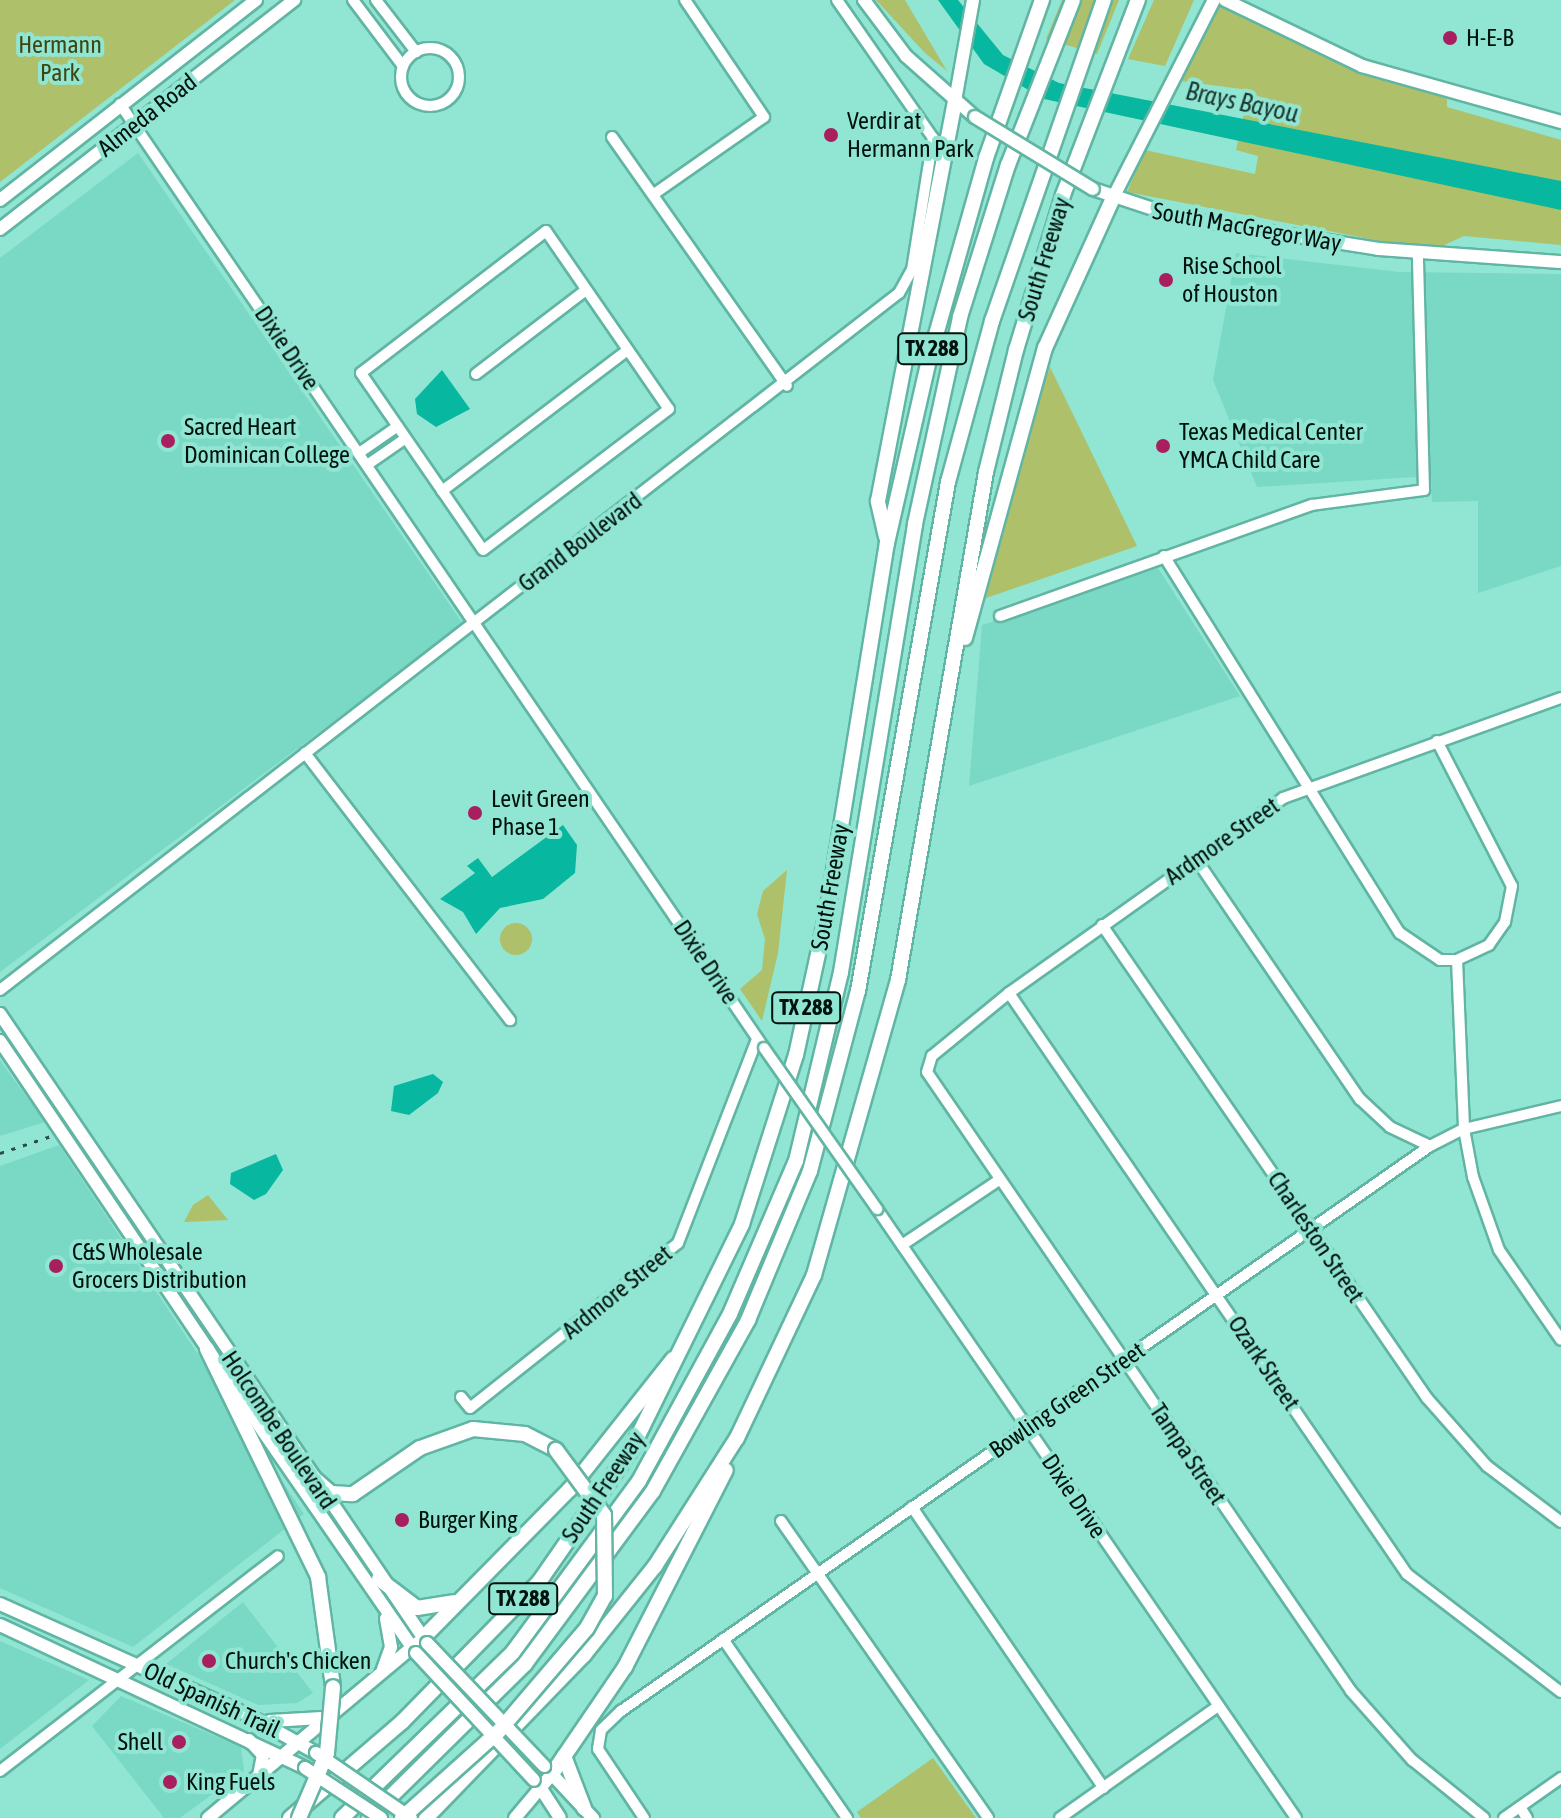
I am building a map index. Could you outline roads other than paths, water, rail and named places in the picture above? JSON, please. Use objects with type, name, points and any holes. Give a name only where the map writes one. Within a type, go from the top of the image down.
[{"type":"highway","name":"South Freeway","points":[[290,1818],[413,1712],[539,1582],[632,1448],[695,1331],[742,1224],[796,1055],[827,913],[887,543],[986,158],[1042,0]]},
{"type":"highway","points":[[342,1818],[513,1652],[639,1481],[730,1314],[796,1161],[841,972],[915,524],[960,317],[1008,165],[1073,0]]},
{"type":"highway","points":[[369,1818],[525,1664],[653,1491],[748,1320],[810,1171],[858,991],[948,482],[992,321],[1104,0]]},
{"type":"highway","name":"South Freeway","points":[[426,1818],[573,1667],[655,1566],[754,1405],[814,1275],[872,1092],[986,472],[1063,195],[1114,54],[1138,0]]},
{"type":"highway","points":[[887,543],[878,501],[955,101]]},
{"type":"highway","points":[[936,750],[1045,348],[1113,198]]},
{"type":"highway","points":[[419,1645],[570,1489],[695,1331]]},
{"type":"highway","points":[[207,1349],[318,1577],[333,1687],[327,1753],[299,1818]]},
{"type":"highway","points":[[548,1770],[564,1756],[688,1556],[754,1405]]},
{"type":"highway","points":[[308,1473],[331,1493],[353,1494],[420,1448],[473,1429],[525,1434],[556,1450],[604,1515],[605,1596],[587,1628],[499,1731],[402,1818]]},
{"type":"highway","points":[[379,1579],[417,1608],[441,1609],[465,1597]]},
{"type":"highway","points":[[564,1756],[589,1813]]},
{"type":"main road","name":"Almeda Road","points":[[0,200],[256,0]]},
{"type":"main road","name":"Almeda Road","points":[[0,229],[294,0]]},
{"type":"main road","name":"South MacGregor Way","points":[[864,0],[906,56],[975,117],[1113,198],[1177,217],[1418,254],[1561,262]]},
{"type":"main road","points":[[955,101],[973,0]]},
{"type":"main road","points":[[1113,198],[1214,0]]},
{"type":"main road","points":[[1225,0],[1362,66],[1560,121]]},
{"type":"main road","name":"Holcombe Boulevard","points":[[0,1014],[379,1579],[419,1645],[589,1813]]},
{"type":"main road","name":"Holcombe Boulevard","points":[[0,1041],[381,1604],[537,1784],[560,1818]]},
{"type":"main road","name":"Old Spanish Trail","points":[[0,1604],[299,1741],[411,1818]]},
{"type":"main road","points":[[381,1604],[392,1638],[382,1672]]},
{"type":"main road","name":"Old Spanish Trail","points":[[0,1625],[284,1754],[381,1818]]},
{"type":"main road","points":[[208,1818],[382,1672],[419,1645]]},
{"type":"main road","points":[[248,1715],[285,1724],[329,1716]]},
{"type":"main road","points":[[240,1732],[263,1755],[259,1775]]},
{"type":"main road","points":[[515,1818],[548,1770]]},
{"type":"street","points":[[353,0],[403,66]]},
{"type":"street","points":[[376,0],[416,52]]},
{"type":"street","points":[[654,194],[760,122],[763,110],[685,0]]},
{"type":"street","name":"Grand Boulevard","points":[[0,990],[475,621],[874,319],[907,281],[933,152],[926,125],[837,0]]},
{"type":"street","points":[[434,49],[451,58],[459,75],[450,99],[434,107],[411,100],[402,85],[403,66],[416,52],[434,49]]},
{"type":"street","name":"Dixie Drive","points":[[120,104],[760,1043],[1296,1818]]},
{"type":"street","points":[[612,137],[787,386]]},
{"type":"street","points":[[546,231],[586,290],[669,409],[483,550],[361,373],[546,231]]},
{"type":"street","points":[[1000,616],[1312,505],[1424,490],[1418,254]]},
{"type":"street","points":[[476,374],[586,290]]},
{"type":"street","points":[[442,491],[628,350]]},
{"type":"street","points":[[359,453],[398,426]]},
{"type":"street","points":[[367,465],[406,438]]},
{"type":"street","points":[[1164,556],[1400,933],[1440,960],[1457,960],[1489,945],[1505,922],[1512,886],[1437,741]]},
{"type":"street","name":"Ardmore Street","points":[[928,1063],[1009,993],[1102,925],[1196,859],[1308,787],[1561,698]]},
{"type":"street","points":[[305,753],[510,1020]]},
{"type":"street","points":[[1196,859],[1360,1099],[1390,1127],[1430,1146]]},
{"type":"street","name":"Charleston Street","points":[[1102,925],[1458,1437],[1561,1522]]},
{"type":"street","points":[[1457,960],[1464,1129],[1499,1250],[1561,1340]]},
{"type":"street","name":"Ozark Street","points":[[1009,993],[1418,1586],[1561,1692]]},
{"type":"street","name":"Ardmore Street","points":[[461,1397],[470,1408],[678,1243],[760,1043]]},
{"type":"street","name":"Tampa Street","points":[[928,1063],[931,1082],[1360,1703],[1412,1760],[1484,1818]]},
{"type":"street","name":"Bowling Green Street","points":[[644,1818],[603,1760],[597,1739],[621,1711],[1430,1146],[1464,1129],[1561,1106]]},
{"type":"street","points":[[902,1245],[999,1180]]},
{"type":"street","points":[[912,1507],[1104,1788]]},
{"type":"street","points":[[781,1521],[988,1818]]},
{"type":"street","points":[[0,1771],[278,1556]]},
{"type":"street","points":[[723,1639],[847,1818]]},
{"type":"street","points":[[1060,1818],[1218,1706]]},
{"type":"street","points":[[1504,1818],[1561,1778]]},
{"type":"street","points":[[1520,1807],[1527,1818]]},
{"type":"railway","points":[[0,1153],[54,1135]]},
{"type":"place","name":"H-E-B","points":[[1450,38]]},
{"type":"place","name":"Verdir at Hermann Park","points":[[831,135]]},
{"type":"place","name":"Rise School of Houston","points":[[1166,280]]},
{"type":"place","name":"Sacred Heart Dominican College","points":[[168,441]]},
{"type":"place","name":"Texas Medical Center YMCA Child Care","points":[[1163,446]]},
{"type":"place","name":"Levit Green Phase 1","points":[[475,813]]},
{"type":"place","name":"C&S Wholesale Grocers Distribution","points":[[56,1266]]},
{"type":"place","name":"Burger King","points":[[402,1520]]},
{"type":"place","name":"Church's Chicken","points":[[209,1661]]},
{"type":"place","name":"Shell","points":[[179,1742]]},
{"type":"place","name":"King Fuels","points":[[170,1782]]},
{"type":"park label","name":"Hermann Park","points":[[60,59]]},
{"type":"water label","name":"Brays Bayou","points":[[1242,103]]}]
